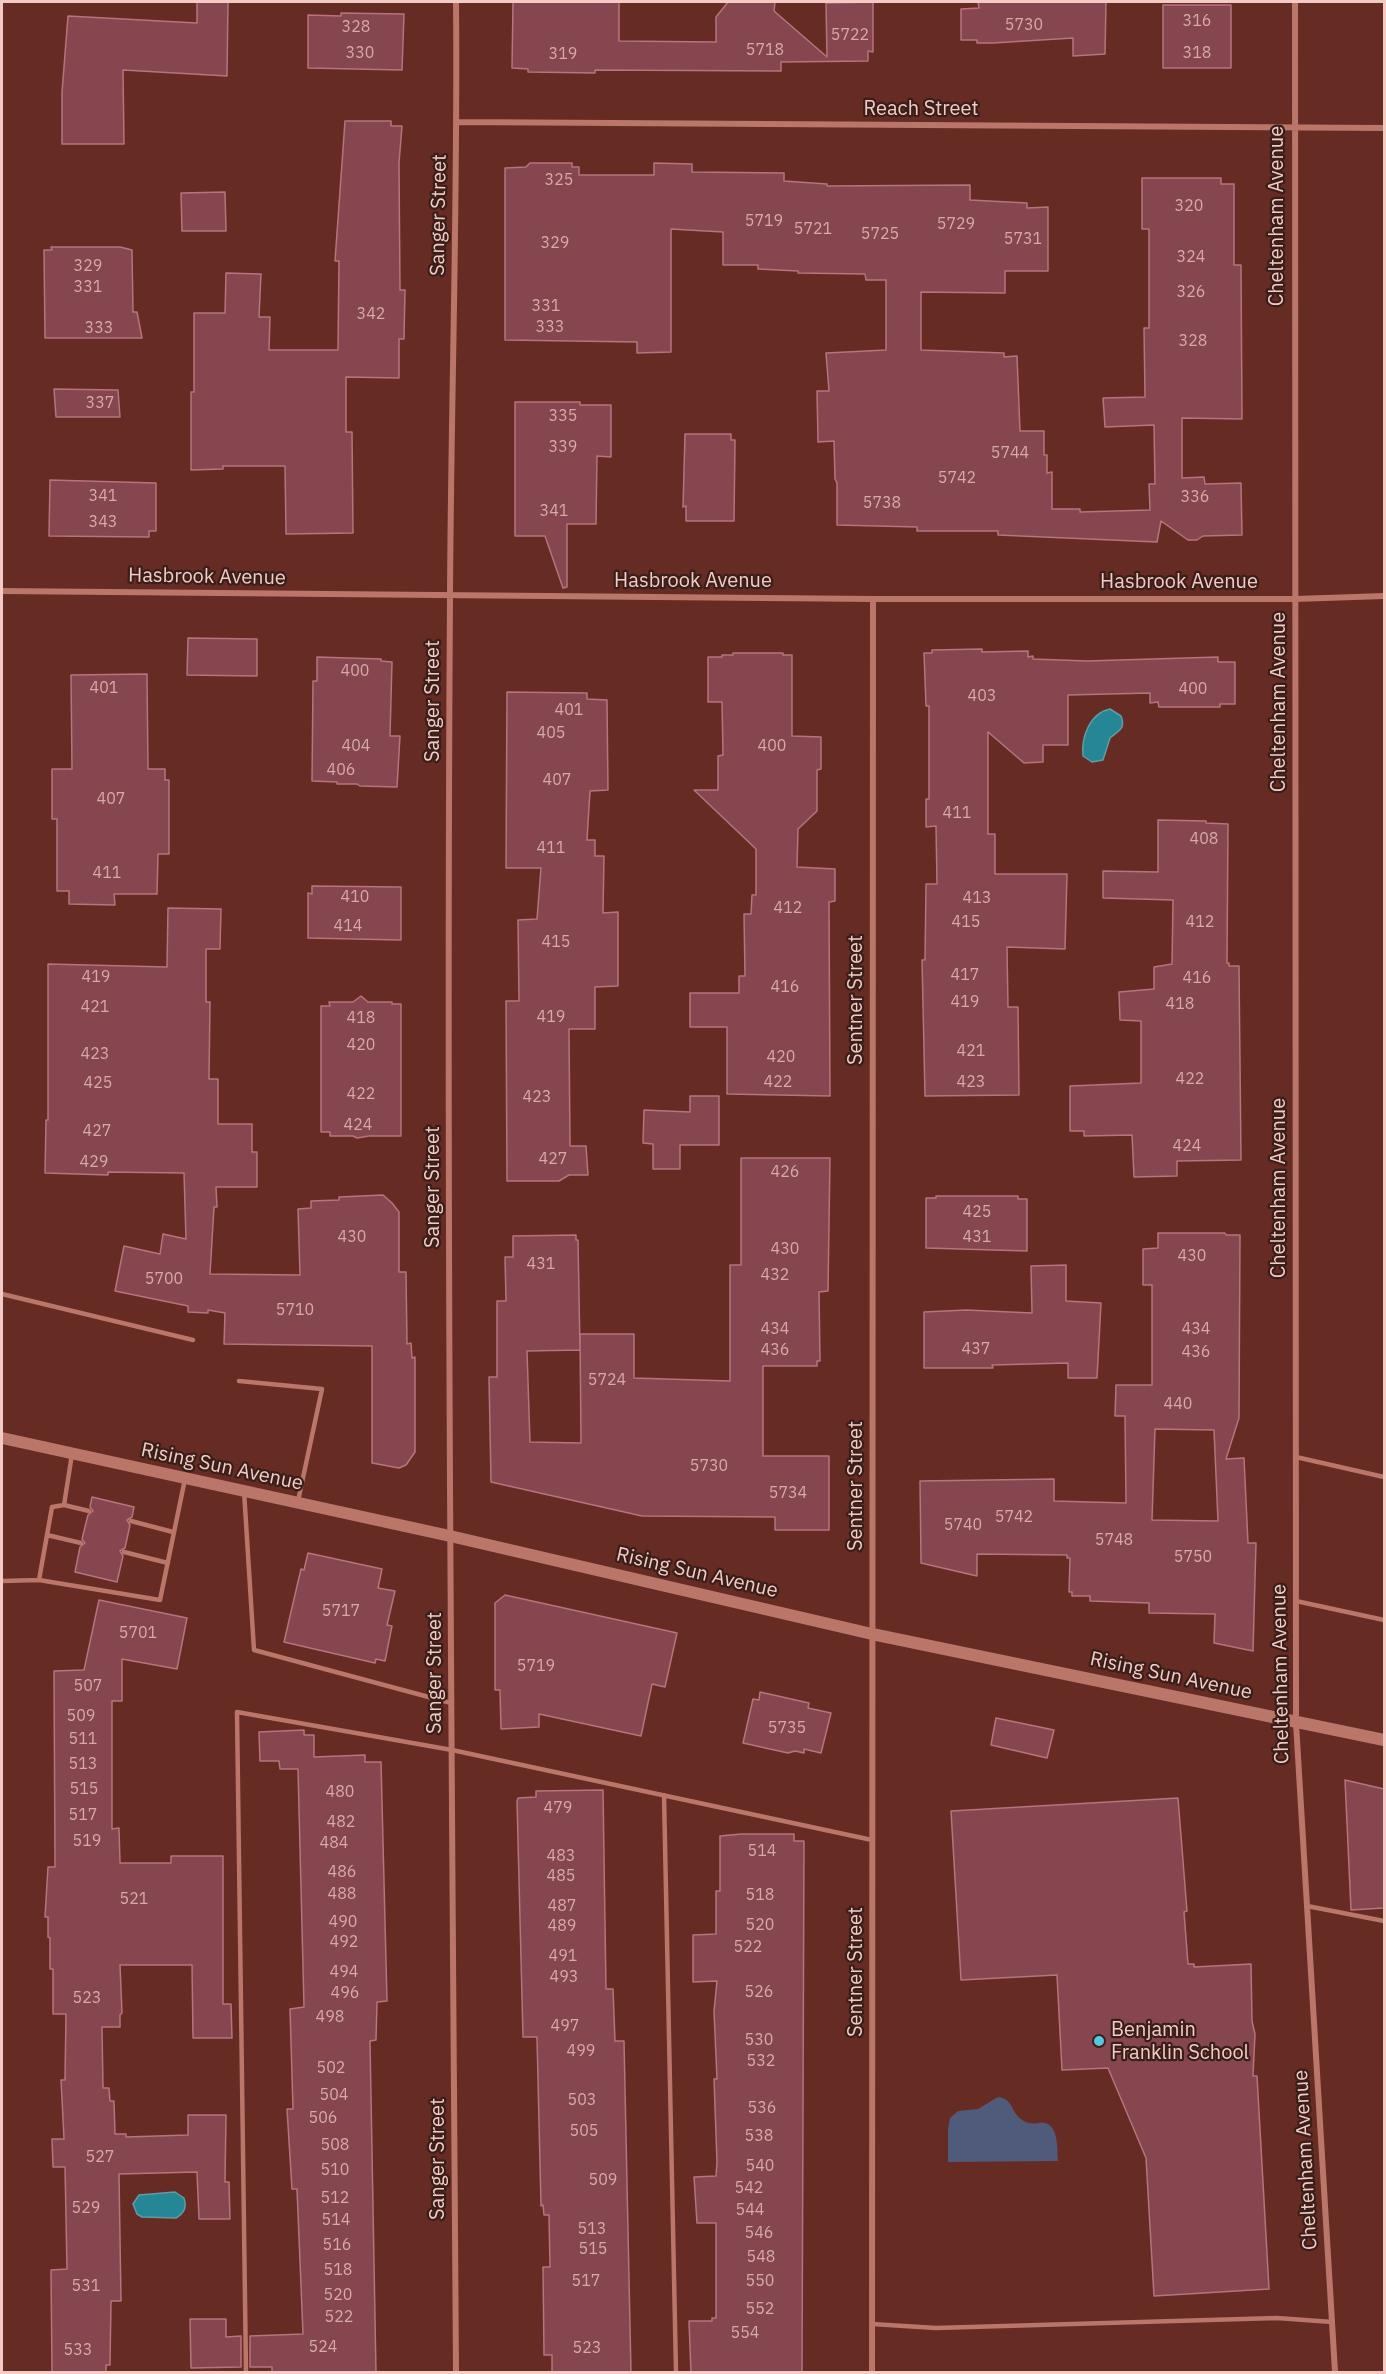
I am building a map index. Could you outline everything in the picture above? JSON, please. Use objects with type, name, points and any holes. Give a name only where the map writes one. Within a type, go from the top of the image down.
[{"type":"main road","name":"Rising Sun Avenue","points":[[2,1438],[450,1536],[872,1634],[1384,1740]]},
{"type":"street","name":"Sanger Street","points":[[456,2],[457,122],[450,596],[450,1536],[456,2373]]},
{"type":"street","name":"Cheltenham Avenue","points":[[1295,2],[1293,128],[1296,1723],[1335,2373]]},
{"type":"street","name":"Reach Street","points":[[457,122],[1384,128]]},
{"type":"street","name":"Hasbrook Avenue","points":[[2,591],[873,599],[1295,599],[1384,596]]},
{"type":"street","name":"Sentner Street","points":[[872,2373],[873,599]]},
{"type":"lane","points":[[2,1294],[193,1340]]},
{"type":"lane","points":[[239,1381],[322,1389],[298,1503]]},
{"type":"lane","points":[[64,1505],[72,1453]]},
{"type":"lane","points":[[1296,1457],[1384,1477]]},
{"type":"lane","points":[[2,1581],[39,1580],[160,1600],[185,1479]]},
{"type":"lane","points":[[244,1491],[254,1650],[451,1703]]},
{"type":"lane","points":[[39,1580],[52,1507],[64,1505],[88,1511]]},
{"type":"lane","points":[[131,1521],[174,1532]]},
{"type":"lane","points":[[47,1535],[81,1543]]},
{"type":"lane","points":[[124,1552],[168,1563]]},
{"type":"lane","points":[[1296,1601],[1384,1620]]},
{"type":"lane","points":[[246,2373],[237,1712],[452,1750],[872,1840]]},
{"type":"lane","points":[[664,1796],[676,2373]]},
{"type":"lane","points":[[1307,1906],[1384,1921]]},
{"type":"lane","points":[[872,2324],[936,2328],[1277,2318],[1332,2322]]},
{"type":"shaded area","points":[[1110,709],[1121,716],[1122,727],[1110,738],[1103,760],[1092,762],[1083,756],[1085,734],[1097,715]]},
{"type":"shaded area","points":[[998,2097],[1007,2100],[1025,2122],[1046,2123],[1054,2130],[1058,2161],[948,2162],[950,2118],[958,2111],[978,2109]]},
{"type":"shaded area","points":[[175,2192],[184,2198],[185,2205],[183,2212],[176,2218],[142,2217],[137,2214],[133,2204],[139,2195]]},
{"type":"building","points":[[197,2],[228,2],[227,76],[123,70],[124,144],[62,144],[62,92],[68,16],[197,23]]},
{"type":"building","points":[[513,2],[619,2],[619,41],[716,42],[716,17],[728,2],[775,2],[774,11],[827,57],[826,3],[873,2],[873,52],[868,51],[868,61],[781,62],[781,71],[528,72],[528,69],[512,68]]},
{"type":"building","points":[[978,2],[1106,2],[1105,54],[1073,56],[1073,38],[993,43],[961,40],[961,9],[979,8]]},
{"type":"building","points":[[1163,5],[1231,5],[1231,68],[1163,68]]},
{"type":"building","points":[[341,13],[404,14],[402,70],[308,68],[308,15],[341,16]]},
{"type":"building","points":[[345,121],[391,121],[391,126],[402,126],[399,163],[400,290],[405,290],[404,339],[399,339],[399,378],[346,377],[346,432],[352,432],[353,533],[286,534],[285,466],[223,466],[223,469],[191,470],[194,313],[225,313],[226,273],[261,274],[259,317],[270,317],[269,350],[338,350],[339,261],[335,261]]},
{"type":"building","points":[[530,163],[572,163],[572,167],[579,167],[579,175],[654,175],[654,163],[692,164],[692,172],[784,173],[784,181],[827,184],[827,186],[970,185],[970,200],[1027,203],[1027,208],[1048,207],[1048,271],[1005,271],[1005,293],[921,292],[921,350],[1004,353],[1004,357],[1017,356],[1020,431],[1044,431],[1047,473],[1052,472],[1052,509],[1080,509],[1080,512],[1150,510],[1149,484],[1155,484],[1154,425],[1105,427],[1103,398],[1145,397],[1144,328],[1149,328],[1149,229],[1142,229],[1142,178],[1221,178],[1221,184],[1234,184],[1234,265],[1241,265],[1242,419],[1182,418],[1182,478],[1204,477],[1205,484],[1241,483],[1242,535],[1203,536],[1197,540],[1188,540],[1161,521],[1157,542],[998,535],[998,531],[917,531],[917,527],[837,525],[834,441],[818,442],[817,391],[829,391],[826,353],[886,350],[886,280],[866,280],[865,274],[798,273],[798,271],[758,269],[758,265],[723,265],[723,232],[671,229],[671,352],[637,353],[637,342],[505,340],[505,168],[526,167]]},
{"type":"building","points":[[225,192],[226,231],[182,231],[181,193]]},
{"type":"building","points":[[51,247],[120,247],[132,250],[133,312],[137,312],[142,338],[45,338],[44,250],[52,250]]},
{"type":"building","points":[[54,389],[118,390],[120,417],[56,417]]},
{"type":"building","points":[[515,402],[580,402],[580,405],[611,405],[611,457],[597,456],[596,524],[567,524],[567,587],[563,588],[545,536],[515,536]]},
{"type":"building","points":[[685,434],[731,434],[731,440],[735,440],[734,521],[686,521],[686,506],[683,507]]},
{"type":"building","points":[[50,480],[156,483],[156,531],[149,531],[149,537],[49,536]]},
{"type":"building","points":[[188,638],[257,639],[257,676],[187,675]]},
{"type":"building","points":[[982,649],[982,652],[1028,651],[1028,657],[1033,656],[1033,659],[1087,661],[1218,657],[1218,662],[1235,662],[1235,704],[1220,704],[1220,707],[1159,707],[1158,702],[1150,703],[1150,693],[1068,695],[1068,745],[1043,745],[1043,762],[1024,763],[988,732],[988,834],[995,834],[995,874],[1067,874],[1065,949],[1007,947],[1008,1007],[1018,1007],[1019,1095],[925,1096],[922,960],[925,960],[926,884],[937,884],[936,826],[926,827],[926,799],[929,799],[929,706],[926,706],[924,653],[932,653],[932,650]]},
{"type":"building","points":[[733,653],[792,655],[792,736],[821,737],[821,769],[817,770],[817,811],[798,829],[797,867],[835,869],[835,901],[829,902],[830,1096],[727,1094],[727,1027],[690,1027],[690,993],[739,993],[739,976],[745,976],[744,914],[751,914],[752,895],[756,895],[756,849],[694,790],[718,790],[718,756],[723,755],[722,702],[708,702],[708,657],[722,657],[722,655],[733,655]]},
{"type":"building","points":[[317,657],[381,659],[381,661],[392,662],[390,736],[400,736],[397,787],[312,781],[313,681],[317,681]]},
{"type":"building","points":[[147,674],[148,769],[165,769],[165,780],[169,780],[169,854],[158,854],[157,894],[114,894],[115,905],[69,904],[69,891],[57,891],[57,819],[52,819],[52,769],[72,769],[71,675]]},
{"type":"building","points":[[507,692],[587,693],[587,699],[607,700],[608,790],[590,791],[587,840],[595,840],[595,856],[604,856],[603,913],[618,912],[618,986],[595,987],[595,1029],[569,1029],[570,1146],[586,1146],[588,1175],[569,1175],[559,1181],[507,1181],[506,1001],[519,1001],[518,920],[537,919],[541,868],[506,868]]},
{"type":"building","points":[[1158,820],[1228,824],[1227,963],[1229,966],[1239,966],[1241,1160],[1177,1161],[1177,1176],[1134,1177],[1132,1135],[1084,1136],[1084,1131],[1070,1131],[1070,1086],[1141,1083],[1141,1021],[1120,1020],[1119,992],[1154,989],[1154,967],[1172,964],[1173,900],[1103,898],[1103,871],[1158,872]]},
{"type":"building","points":[[312,886],[401,887],[401,940],[308,938],[308,893],[312,894]]},
{"type":"building","points":[[168,908],[221,909],[220,949],[206,949],[206,1002],[210,1002],[209,1079],[218,1079],[218,1124],[252,1124],[252,1152],[257,1152],[257,1187],[216,1187],[217,1207],[214,1207],[210,1274],[300,1275],[298,1209],[311,1208],[311,1201],[339,1200],[339,1197],[383,1195],[392,1203],[399,1212],[399,1272],[406,1272],[407,1344],[411,1343],[412,1358],[415,1357],[415,1452],[406,1465],[399,1468],[372,1463],[372,1346],[224,1344],[225,1313],[208,1310],[208,1313],[188,1312],[188,1306],[115,1291],[124,1246],[160,1254],[163,1234],[186,1239],[184,1173],[108,1172],[108,1175],[45,1173],[46,1120],[48,1120],[48,964],[167,967]]},
{"type":"building","points":[[361,996],[368,1002],[401,1004],[401,1136],[357,1138],[330,1136],[330,1132],[321,1132],[321,1006],[330,1006],[329,1002],[353,1002]]},
{"type":"building","points":[[690,1096],[719,1096],[719,1145],[680,1145],[680,1169],[653,1169],[653,1144],[643,1143],[644,1110],[690,1112]]},
{"type":"building","points":[[741,1158],[830,1158],[828,1291],[819,1292],[820,1361],[817,1361],[817,1366],[763,1366],[763,1456],[829,1456],[829,1530],[775,1530],[775,1517],[642,1516],[491,1482],[489,1377],[497,1377],[497,1301],[506,1301],[505,1257],[513,1257],[513,1236],[576,1235],[576,1240],[578,1240],[580,1350],[527,1351],[530,1442],[581,1443],[580,1334],[634,1334],[634,1378],[730,1381],[730,1265],[741,1265]]},
{"type":"building","points":[[936,1196],[1018,1196],[1018,1199],[1027,1199],[1027,1251],[926,1248],[926,1198],[936,1198]]},
{"type":"building","points":[[1158,1233],[1240,1235],[1239,1418],[1226,1459],[1244,1458],[1248,1543],[1256,1543],[1253,1651],[1214,1643],[1215,1614],[1149,1613],[1149,1603],[1090,1601],[1090,1596],[1072,1596],[1072,1592],[1069,1592],[1070,1558],[1067,1558],[1067,1555],[977,1554],[977,1576],[921,1563],[920,1481],[1054,1479],[1054,1501],[1126,1503],[1125,1416],[1115,1416],[1116,1385],[1152,1385],[1152,1285],[1143,1285],[1143,1249],[1158,1248]],"holes":[[[1155,1429],[1214,1430],[1218,1521],[1152,1520]]]},
{"type":"building","points":[[1066,1265],[1066,1301],[1101,1303],[1097,1378],[1068,1378],[1068,1363],[992,1365],[993,1368],[924,1368],[924,1312],[966,1310],[1032,1313],[1031,1266]]},
{"type":"building","points":[[92,1497],[134,1507],[132,1517],[127,1520],[130,1525],[125,1548],[120,1551],[123,1556],[117,1582],[75,1572],[80,1547],[85,1543],[82,1539],[88,1515],[93,1511],[90,1507]]},
{"type":"building","points":[[308,1553],[382,1569],[378,1588],[395,1591],[387,1625],[392,1626],[385,1661],[376,1659],[375,1663],[284,1642],[301,1569],[304,1570]]},
{"type":"building","points":[[505,1595],[677,1633],[665,1687],[652,1684],[641,1736],[539,1714],[539,1727],[501,1729],[500,1690],[495,1690],[495,1603]]},
{"type":"building","points":[[99,1600],[187,1618],[177,1669],[122,1659],[122,1701],[112,1701],[112,1829],[119,1828],[120,1863],[171,1863],[171,1856],[223,1856],[223,2004],[231,2004],[232,2038],[193,2038],[192,1965],[120,1965],[122,2013],[120,2027],[102,2027],[103,2088],[109,2088],[110,2101],[114,2101],[115,2134],[126,2134],[126,2137],[188,2135],[188,2115],[226,2115],[225,2182],[229,2182],[230,2219],[199,2219],[197,2172],[119,2174],[121,2301],[111,2301],[110,2365],[106,2365],[106,2373],[52,2373],[51,2270],[67,2269],[65,2167],[53,2167],[52,2139],[64,2139],[61,2080],[65,2080],[66,2014],[53,2014],[53,1969],[50,1969],[48,1917],[45,1917],[48,1867],[55,1867],[54,1671],[84,1670]]},
{"type":"building","points":[[760,1692],[809,1703],[808,1708],[831,1713],[821,1753],[804,1749],[804,1753],[795,1751],[788,1753],[743,1743],[753,1699],[759,1700]]},
{"type":"building","points":[[996,1718],[1054,1730],[1047,1758],[991,1745]]},
{"type":"building","points":[[304,1730],[304,1735],[314,1735],[314,1757],[365,1755],[365,1762],[381,1762],[387,2001],[377,2002],[376,2040],[370,2041],[376,2373],[272,2373],[272,2367],[250,2367],[250,2336],[303,2334],[297,2189],[292,2189],[287,2109],[293,2109],[290,2009],[304,2007],[298,1769],[280,1769],[279,1761],[260,1761],[259,1732]]},
{"type":"building","points":[[1345,1780],[1384,1789],[1384,1908],[1351,1910]]},
{"type":"building","points":[[603,1790],[606,1989],[613,1989],[615,2041],[624,2041],[631,2373],[552,2373],[552,2355],[544,2355],[543,2267],[550,2267],[549,2215],[544,2215],[543,2205],[541,2206],[537,2037],[523,2037],[517,1801],[518,1798],[536,1797],[536,1791]]},
{"type":"building","name":"Benjamin Franklin School","points":[[1178,1798],[1187,1911],[1184,1912],[1188,1964],[1194,1964],[1194,1967],[1251,1964],[1252,2021],[1255,2034],[1253,2076],[1257,2076],[1269,2289],[1154,2296],[1146,2158],[1108,2068],[1062,2070],[1057,1975],[961,1980],[951,1811]]},
{"type":"building","points":[[794,1834],[794,1841],[804,1841],[802,2373],[691,2373],[689,2321],[712,2321],[712,2318],[716,2318],[716,2223],[697,2223],[694,2177],[716,2176],[717,2162],[714,2011],[717,1981],[693,1982],[693,1935],[716,1934],[716,1891],[720,1891],[720,1836]]},
{"type":"building","points":[[190,2319],[226,2319],[226,2337],[241,2336],[241,2367],[191,2368]]},
{"type":"place","name":"Benjamin Franklin School","points":[[1099,2041]]}]
